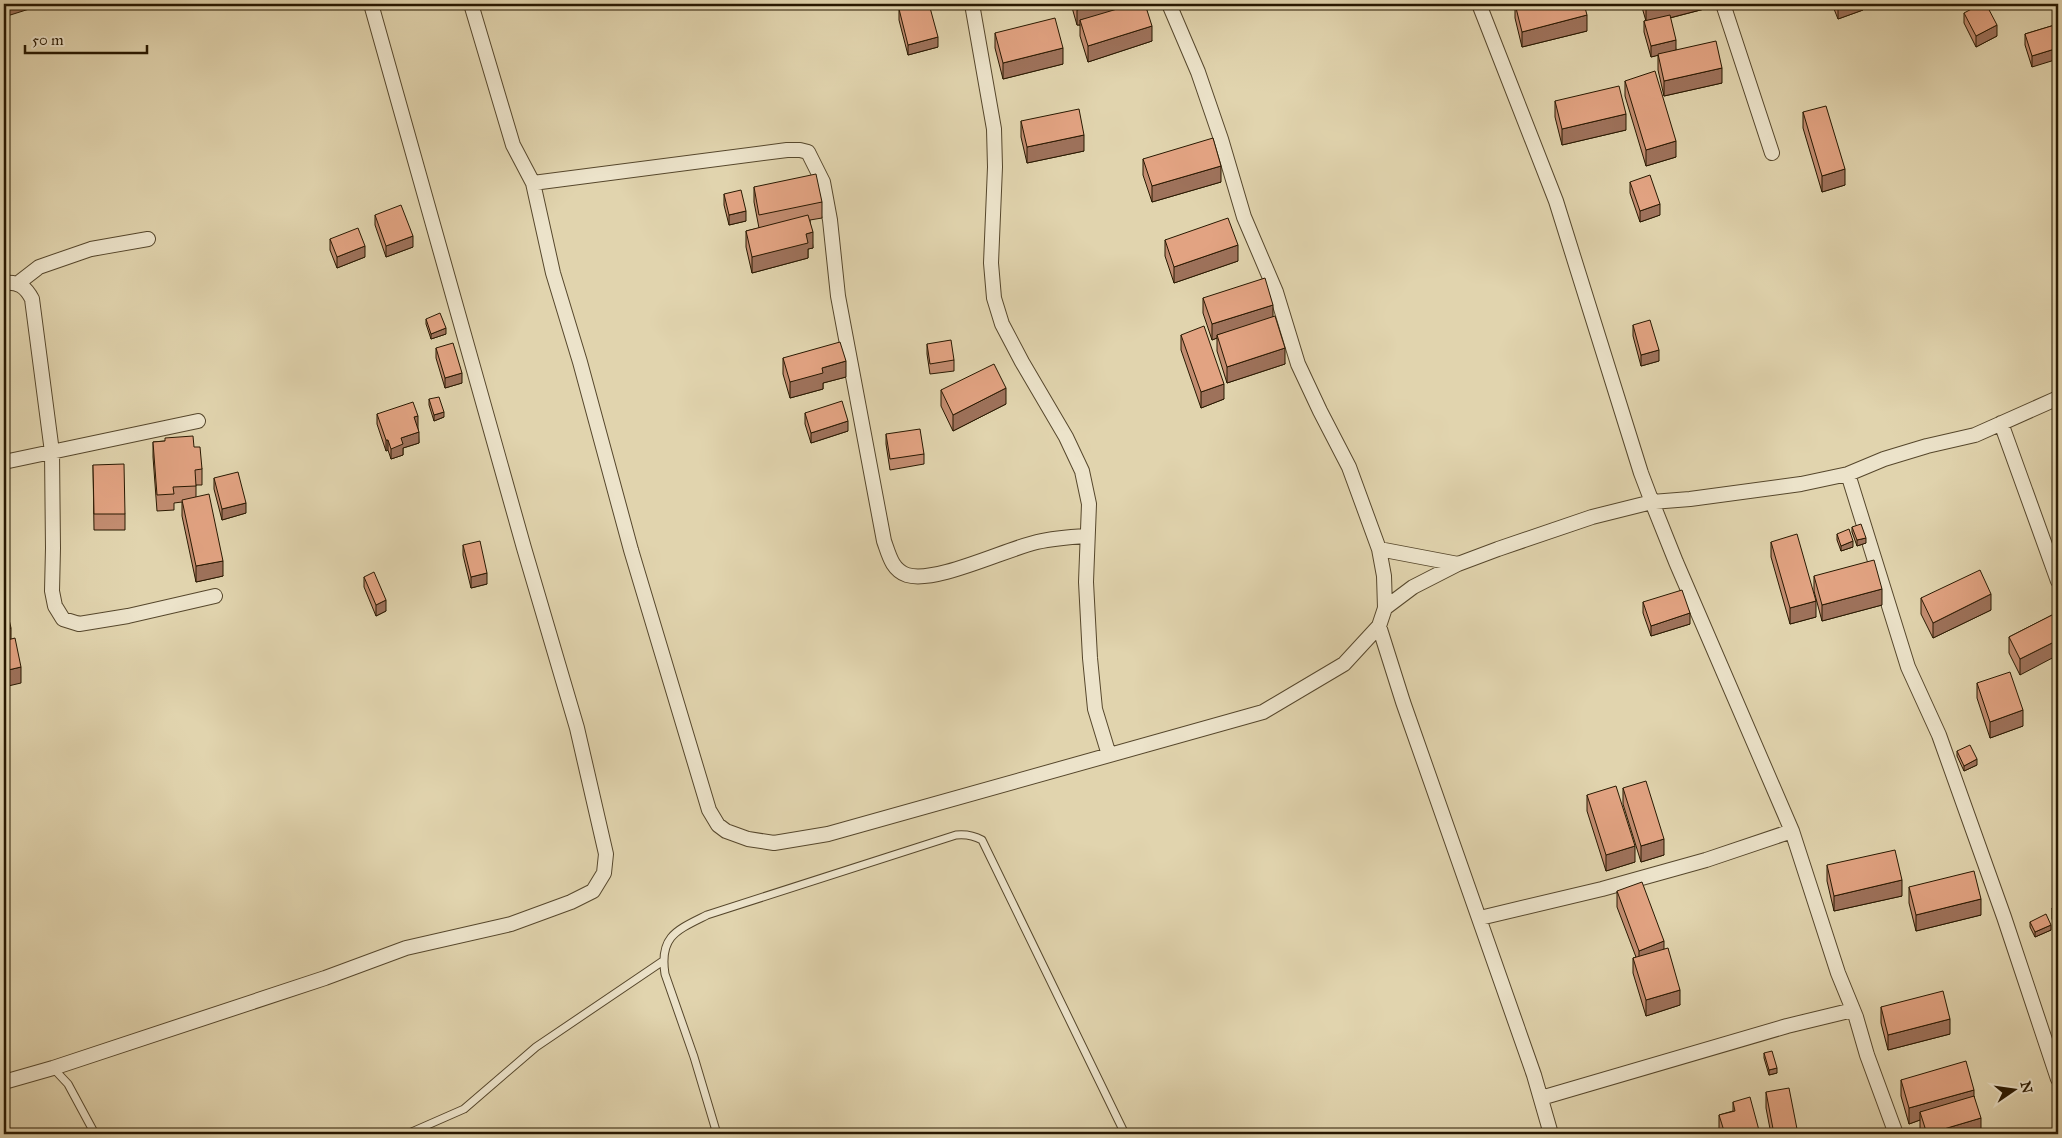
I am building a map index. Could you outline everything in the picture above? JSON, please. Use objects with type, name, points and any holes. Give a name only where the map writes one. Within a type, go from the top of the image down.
[{"type":"street","points":[[4,1082],[53,1068],[325,978],[406,948],[511,924],[571,902],[592,891],[604,873],[606,854],[577,728],[521,539],[371,4]]},
{"type":"street","points":[[471,4],[513,145],[532,183],[553,273],[580,362],[631,550],[709,810],[718,825],[726,831],[748,840],[774,843],[791,842],[828,834],[1263,712],[1344,664],[1379,626],[1385,608],[1384,576],[1380,549],[1349,467],[1298,364],[1276,292],[1244,217],[1221,139],[1198,72],[1169,4]]},
{"type":"street","points":[[972,4],[994,129],[995,167],[991,263],[994,298],[1006,331],[1066,436],[1082,472],[1089,504],[1086,582],[1090,658],[1095,709],[1109,755]]},
{"type":"street","points":[[1479,4],[1556,200],[1641,473],[1694,606],[1792,831],[1838,973],[1853,1010],[1896,1134]]},
{"type":"street","points":[[1723,4],[1772,152]]},
{"type":"street","points":[[532,183],[787,150],[808,152],[823,182],[830,220],[838,296],[884,541],[892,563],[898,571],[908,575],[922,576],[946,571],[1035,542],[1087,536]]},
{"type":"street","points":[[10,283],[40,267],[91,249],[148,239]]},
{"type":"street","points":[[10,283],[23,286],[32,299],[52,452],[54,548],[52,592],[55,606],[63,619],[79,624],[128,616],[215,596]]},
{"type":"street","points":[[1385,608],[1413,587],[1458,564],[1592,517],[1652,502],[1690,499],[1782,486],[1848,474],[1884,459],[1927,446],[1975,435],[2058,398]]},
{"type":"street","points":[[4,462],[198,421]]},
{"type":"street","points":[[2001,423],[2058,581]]},
{"type":"street","points":[[1848,474],[1908,666],[1942,744],[2004,917],[2058,1079]]},
{"type":"street","points":[[1380,549],[1458,564]]},
{"type":"street","points":[[1379,626],[1541,1098],[1551,1134]]},
{"type":"street","points":[[1480,918],[1602,889],[1706,860],[1792,831]]},
{"type":"street","points":[[1541,1098],[1787,1026],[1853,1010]]},
{"type":"lane","points":[[717,1134],[694,1057],[665,974],[663,962],[664,949],[669,939],[678,929],[707,915],[956,835],[973,835],[982,840],[1125,1134]]},
{"type":"lane","points":[[407,1134],[464,1109],[536,1047],[663,962]]},
{"type":"lane","points":[[53,1068],[68,1084],[95,1134]]},
{"type":"building","points":[[919,4],[929,4],[938,37],[908,45],[899,9]]},
{"type":"building","points":[[1076,4],[1097,4],[1077,10]]},
{"type":"building","points":[[1134,4],[1145,4],[1152,26],[1088,46],[1080,20]]},
{"type":"building","points":[[1515,4],[1584,4],[1587,15],[1522,32]]},
{"type":"building","points":[[1645,4],[1662,4],[1646,8]]},
{"type":"building","points":[[1981,4],[1986,4],[1997,25],[1976,36],[1964,13]]},
{"type":"building","points":[[1670,15],[1676,40],[1651,46],[1644,21]]},
{"type":"building","points":[[1055,18],[1063,48],[1003,63],[995,33]]},
{"type":"building","points":[[2058,24],[2058,48],[2032,56],[2025,34]]},
{"type":"building","points":[[1716,41],[1722,68],[1664,81],[1658,54]]},
{"type":"building","points":[[1655,71],[1676,141],[1646,150],[1625,81]]},
{"type":"building","points":[[1619,86],[1626,114],[1562,129],[1555,101]]},
{"type":"building","points":[[1826,106],[1845,169],[1822,176],[1803,112]]},
{"type":"building","points":[[1079,109],[1084,135],[1027,147],[1021,121]]},
{"type":"building","points":[[1213,138],[1221,166],[1152,186],[1143,159]]},
{"type":"building","points":[[816,174],[822,202],[759,215],[754,187]]},
{"type":"building","points":[[1650,175],[1660,204],[1640,211],[1630,182]]},
{"type":"building","points":[[741,190],[746,211],[729,215],[724,194]]},
{"type":"building","points":[[401,205],[413,236],[386,246],[375,215]]},
{"type":"building","points":[[808,215],[813,232],[806,234],[808,243],[752,257],[746,231]]},
{"type":"building","points":[[1228,218],[1238,245],[1174,267],[1165,240]]},
{"type":"building","points":[[358,228],[365,246],[337,257],[330,239]]},
{"type":"building","points":[[1265,278],[1273,305],[1212,324],[1203,298]]},
{"type":"building","points":[[440,313],[446,328],[431,334],[426,319]]},
{"type":"building","points":[[1275,316],[1285,348],[1227,367],[1217,335]]},
{"type":"building","points":[[1650,320],[1659,350],[1641,355],[1633,325]]},
{"type":"building","points":[[1204,326],[1224,384],[1201,392],[1181,335]]},
{"type":"building","points":[[951,340],[954,360],[930,364],[927,344]]},
{"type":"building","points":[[840,342],[846,361],[822,368],[823,373],[790,382],[783,358]]},
{"type":"building","points":[[453,343],[462,373],[445,378],[436,348]]},
{"type":"building","points":[[994,364],[1006,388],[953,415],[941,390]]},
{"type":"building","points":[[439,397],[444,412],[434,415],[429,399]]},
{"type":"building","points":[[842,401],[848,421],[811,433],[805,413]]},
{"type":"building","points":[[413,402],[418,416],[414,417],[419,432],[401,438],[403,444],[391,449],[377,414]]},
{"type":"building","points":[[920,429],[924,454],[890,459],[886,434]]},
{"type":"building","points":[[193,436],[194,447],[200,447],[202,469],[195,470],[196,486],[173,487],[174,494],[157,495],[153,442],[165,441],[165,438]]},
{"type":"building","points":[[124,464],[125,514],[94,514],[93,465]]},
{"type":"building","points":[[238,472],[246,503],[222,509],[214,478]]},
{"type":"building","points":[[209,494],[223,561],[196,566],[182,500]]},
{"type":"building","points":[[1861,524],[1866,538],[1857,540],[1852,527]]},
{"type":"building","points":[[1849,529],[1853,541],[1841,546],[1837,534]]},
{"type":"building","points":[[1797,534],[1816,601],[1790,608],[1771,542]]},
{"type":"building","points":[[480,541],[487,573],[471,577],[463,545]]},
{"type":"building","points":[[1874,560],[1882,589],[1822,605],[1814,576]]},
{"type":"building","points":[[1980,570],[1991,594],[1933,623],[1921,598]]},
{"type":"building","points":[[374,572],[386,600],[376,605],[364,577]]},
{"type":"building","points":[[1682,590],[1690,613],[1651,626],[1643,602]]},
{"type":"building","points":[[4,598],[11,628],[4,629]]},
{"type":"building","points":[[2058,612],[2058,640],[2020,659],[2009,637]]},
{"type":"building","points":[[15,638],[21,667],[4,671],[4,641]]},
{"type":"building","points":[[2010,672],[2023,710],[1990,722],[1977,683]]},
{"type":"building","points":[[1970,745],[1977,759],[1964,766],[1957,751]]},
{"type":"building","points":[[1646,781],[1664,839],[1641,846],[1623,788]]},
{"type":"building","points":[[1616,786],[1635,846],[1606,855],[1587,795]]},
{"type":"building","points":[[1895,850],[1902,880],[1834,896],[1827,865]]},
{"type":"building","points":[[1974,871],[1981,899],[1916,915],[1909,887]]},
{"type":"building","points":[[1642,882],[1664,941],[1639,951],[1617,891]]},
{"type":"building","points":[[2058,905],[2058,922],[2052,908]]},
{"type":"building","points":[[2046,914],[2051,925],[2035,932],[2030,922]]},
{"type":"building","points":[[1668,948],[1680,990],[1646,1000],[1633,958]]},
{"type":"building","points":[[1943,991],[1950,1019],[1888,1035],[1881,1007]]},
{"type":"building","points":[[1772,1051],[1777,1068],[1769,1070],[1764,1053]]},
{"type":"building","points":[[1966,1061],[1974,1090],[1909,1108],[1901,1080]]},
{"type":"building","points":[[1789,1088],[1798,1134],[1774,1134],[1766,1092]]},
{"type":"building","points":[[1974,1096],[1981,1118],[1927,1134],[1920,1112]]},
{"type":"building","points":[[1750,1097],[1760,1134],[1725,1134],[1719,1115],[1735,1111],[1733,1102]]},
{"type":"building","points":[[1994,1129],[1996,1134],[1976,1134]]}]
